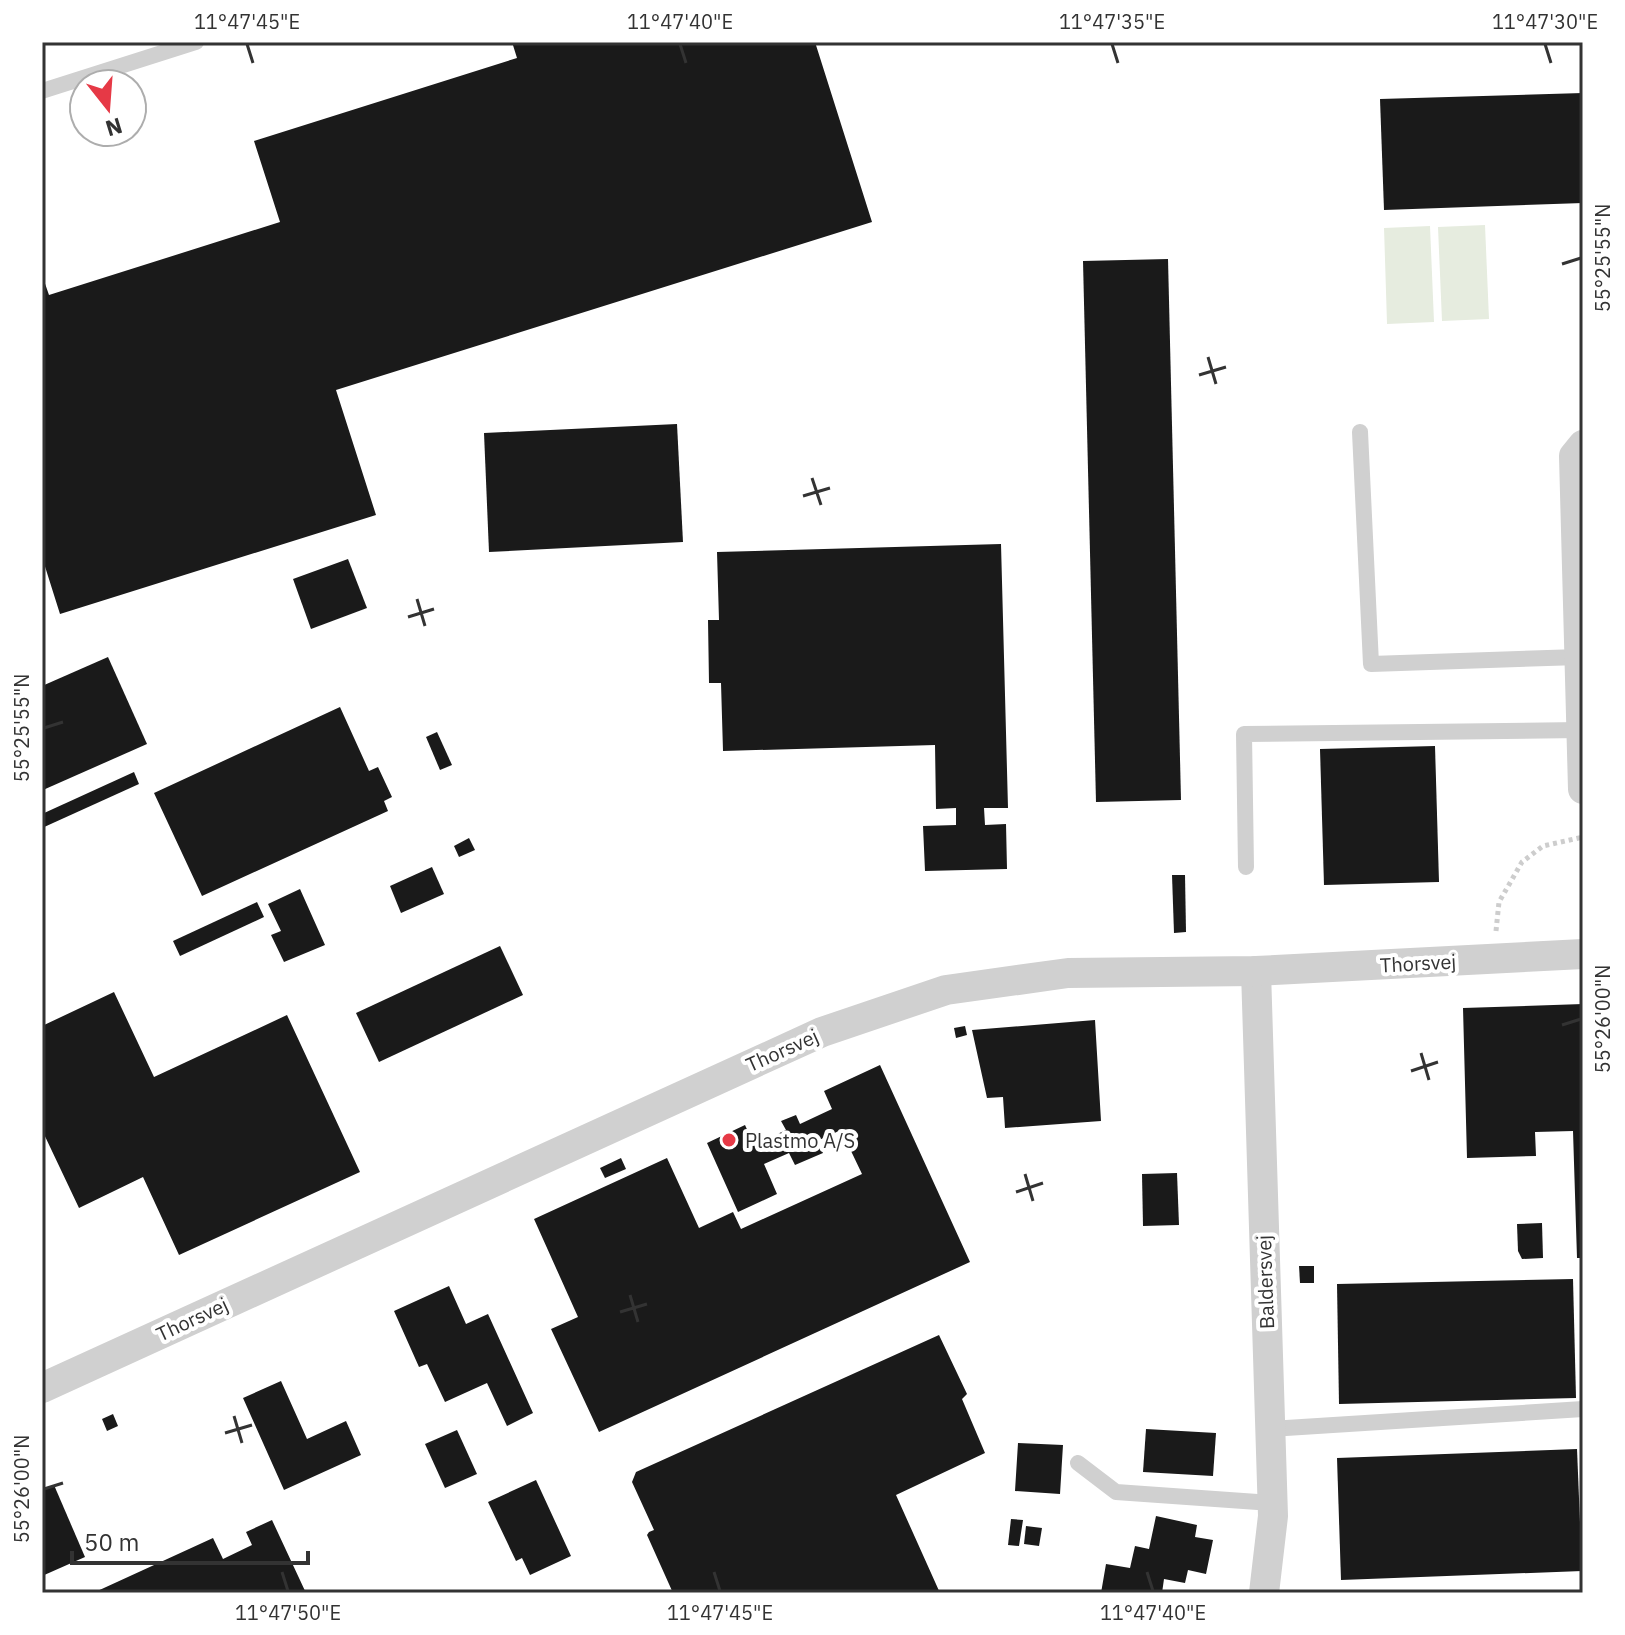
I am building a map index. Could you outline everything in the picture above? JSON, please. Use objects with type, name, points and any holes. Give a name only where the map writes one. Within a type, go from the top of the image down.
[{"type":"street","points":[[1583,445],[1574,456],[1583,789]]},
{"type":"street","name":"Thorsvej","points":[[42,1388],[822,1032],[946,990],[1068,973],[1256,971],[1583,954]]},
{"type":"street","name":"Baldersvej","points":[[1256,971],[1273,1516],[1264,1593]]},
{"type":"lane","points":[[42,91],[196,42]]},
{"type":"lane","points":[[1360,432],[1371,664],[1579,657]]},
{"type":"lane","points":[[1246,867],[1244,734],[1581,730]]},
{"type":"lane","points":[[1270,1429],[1583,1409]]},
{"type":"lane","points":[[1078,1463],[1116,1492],[1272,1503]]},
{"type":"path","points":[[1494,959],[1499,902],[1522,862],[1543,846],[1583,837]]},
{"type":"shaded area","points":[[1485,225],[1489,319],[1442,321],[1438,227]]},
{"type":"shaded area","points":[[1430,226],[1434,322],[1387,324],[1384,228]]},
{"type":"building","points":[[512,42],[815,42],[872,222],[336,390],[376,515],[60,614],[42,557],[42,275],[49,295],[280,222],[254,141],[517,58]]},
{"type":"building","points":[[1583,93],[1583,203],[1384,210],[1380,99]]},
{"type":"building","points":[[1168,259],[1181,800],[1096,802],[1083,261]]},
{"type":"building","points":[[677,424],[683,542],[489,552],[484,433]]},
{"type":"building","points":[[1001,544],[1008,808],[984,808],[985,825],[1006,824],[1007,869],[925,871],[923,826],[956,825],[956,808],[936,809],[935,745],[723,751],[721,683],[709,683],[708,620],[719,620],[717,552]]},
{"type":"building","points":[[348,559],[367,608],[311,629],[293,579]]},
{"type":"building","points":[[108,657],[147,744],[43,790],[42,686]]},
{"type":"building","points":[[340,707],[369,771],[378,767],[392,797],[384,801],[388,811],[202,896],[154,793]]},
{"type":"building","points":[[437,732],[452,765],[440,770],[426,737]]},
{"type":"building","points":[[1435,746],[1439,882],[1324,885],[1320,749]]},
{"type":"building","points":[[134,772],[139,784],[42,828],[42,814]]},
{"type":"building","points":[[469,838],[475,850],[459,857],[454,846]]},
{"type":"building","points":[[432,867],[444,894],[401,913],[390,886]]},
{"type":"building","points":[[1172,875],[1185,875],[1186,932],[1174,933]]},
{"type":"building","points":[[300,889],[325,945],[284,962],[271,935],[281,931],[268,904]]},
{"type":"building","points":[[257,902],[264,917],[180,956],[173,941]]},
{"type":"building","points":[[500,946],[523,995],[379,1062],[356,1013]]},
{"type":"building","points":[[114,992],[154,1077],[287,1015],[360,1172],[179,1255],[143,1177],[79,1208],[42,1130],[42,1026]]},
{"type":"building","points":[[1583,1004],[1583,1258],[1577,1258],[1573,1131],[1535,1132],[1536,1156],[1467,1158],[1463,1008]]},
{"type":"building","points":[[1095,1020],[1101,1121],[1005,1128],[1003,1097],[987,1098],[972,1030]]},
{"type":"building","points":[[965,1026],[967,1035],[956,1038],[954,1028]]},
{"type":"building","points":[[880,1065],[970,1262],[599,1432],[551,1329],[578,1317],[534,1219],[667,1158],[699,1228],[733,1212],[741,1229],[862,1174],[841,1130],[817,1141],[823,1153],[795,1165],[789,1153],[764,1164],[777,1194],[738,1212],[707,1143],[745,1125],[754,1145],[786,1130],[781,1121],[796,1115],[800,1124],[832,1109],[824,1091]]},
{"type":"building","points":[[621,1158],[626,1169],[605,1178],[600,1168]]},
{"type":"building","points":[[1177,1173],[1179,1225],[1143,1226],[1142,1174]]},
{"type":"building","points":[[1542,1223],[1543,1258],[1522,1259],[1518,1251],[1517,1224]]},
{"type":"building","points":[[1299,1266],[1314,1266],[1314,1283],[1300,1283]]},
{"type":"building","points":[[1573,1279],[1576,1398],[1339,1404],[1337,1284]]},
{"type":"building","points":[[449,1286],[466,1324],[488,1314],[533,1413],[507,1426],[487,1383],[445,1402],[427,1364],[419,1367],[394,1311]]},
{"type":"building","points":[[939,1335],[967,1394],[962,1399],[985,1453],[896,1495],[940,1593],[673,1593],[647,1535],[654,1530],[632,1482],[636,1472]]},
{"type":"building","points":[[281,1381],[307,1439],[346,1421],[361,1455],[284,1490],[243,1398]]},
{"type":"building","points":[[113,1414],[118,1426],[107,1431],[102,1419]]},
{"type":"building","points":[[1146,1429],[1216,1433],[1213,1476],[1143,1472]]},
{"type":"building","points":[[457,1430],[477,1474],[445,1488],[425,1444]]},
{"type":"building","points":[[1018,1443],[1063,1445],[1060,1494],[1015,1491]]},
{"type":"building","points":[[1577,1449],[1582,1571],[1341,1580],[1337,1458]]},
{"type":"building","points":[[536,1480],[571,1556],[530,1575],[522,1558],[516,1561],[488,1502]]},
{"type":"building","points":[[54,1485],[85,1557],[42,1576],[42,1491]]},
{"type":"building","points":[[1156,1516],[1197,1525],[1195,1537],[1213,1540],[1206,1574],[1188,1570],[1185,1583],[1164,1579],[1162,1593],[1101,1593],[1106,1564],[1130,1568],[1135,1546],[1149,1549]]},
{"type":"building","points":[[1011,1519],[1023,1520],[1019,1546],[1008,1545]]},
{"type":"building","points":[[272,1520],[306,1593],[93,1593],[213,1538],[223,1559],[252,1545],[246,1532]]},
{"type":"building","points":[[1026,1526],[1042,1528],[1039,1546],[1024,1544]]},
{"type":"place","name":"Plastmo A/S","points":[[729,1140]]}]
